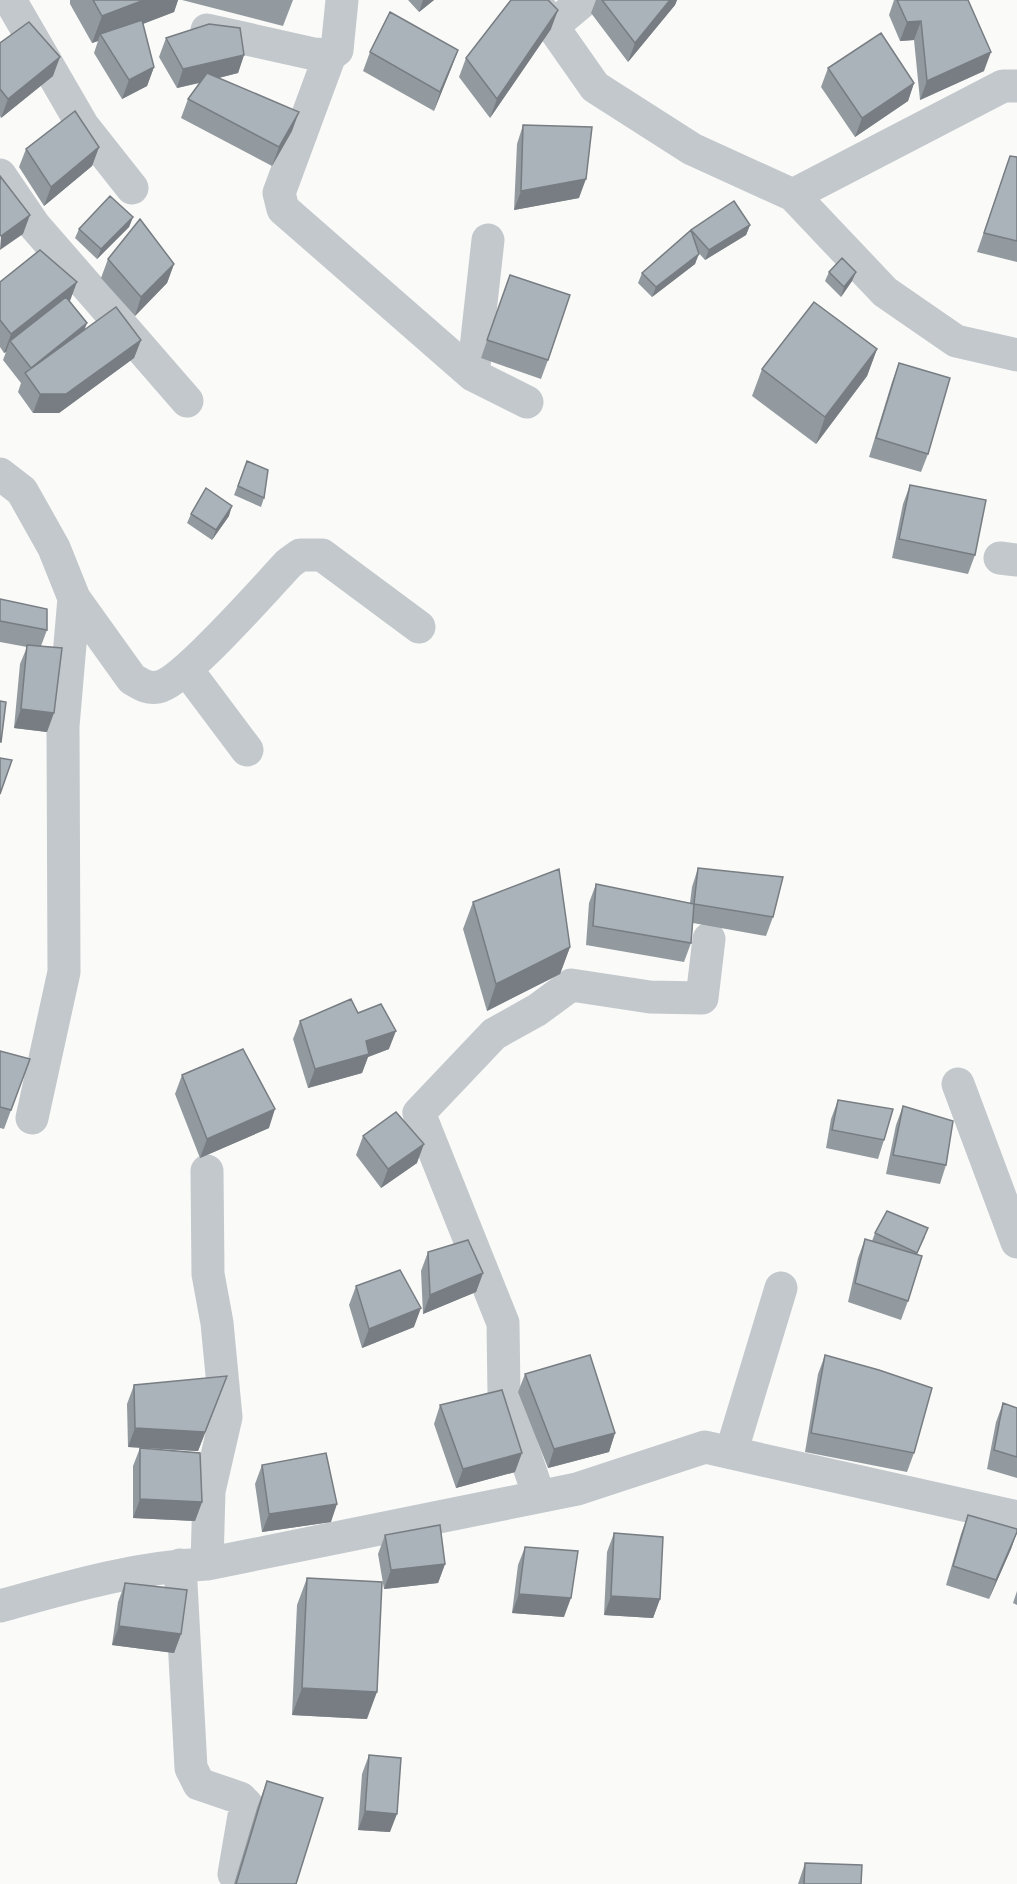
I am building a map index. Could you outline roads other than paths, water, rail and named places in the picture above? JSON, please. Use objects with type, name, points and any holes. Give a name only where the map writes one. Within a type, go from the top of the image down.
[{"type":"street","points":[[10,0],[83,126],[132,188]]},
{"type":"street","points":[[342,0],[337,50],[330,55],[279,193],[283,209],[473,375],[526,402]]},
{"type":"street","points":[[534,0],[595,87],[692,149],[794,195],[885,292],[956,341],[1017,355]]},
{"type":"street","points":[[554,26],[584,0]]},
{"type":"street","points":[[207,30],[314,54],[330,55]]},
{"type":"street","points":[[794,195],[1003,87],[1017,86]]},
{"type":"street","points":[[0,175],[34,225],[187,401]]},
{"type":"street","points":[[473,375],[488,240]]},
{"type":"street","points":[[0,474],[22,491],[54,548],[74,597],[132,679],[146,687],[160,687],[187,670],[289,563],[300,555],[322,555],[419,627]]},
{"type":"street","points":[[32,1118],[64,972],[63,726],[74,597]]},
{"type":"street","points":[[187,670],[247,750]]},
{"type":"street","points":[[539,1496],[504,1394],[503,1323],[419,1113],[494,1034],[537,1010],[571,985],[650,996],[702,998],[709,939]]},
{"type":"street","points":[[958,1084],[1017,1242]]},
{"type":"street","points":[[207,1171],[208,1274],[217,1323],[226,1417],[193,1564],[191,1768],[199,1784],[240,1798],[246,1804],[234,1874]]},
{"type":"street","points":[[731,1453],[781,1288]]},
{"type":"street","points":[[0,1606],[100,1578],[193,1564],[578,1489],[705,1447],[1017,1516]]}]
